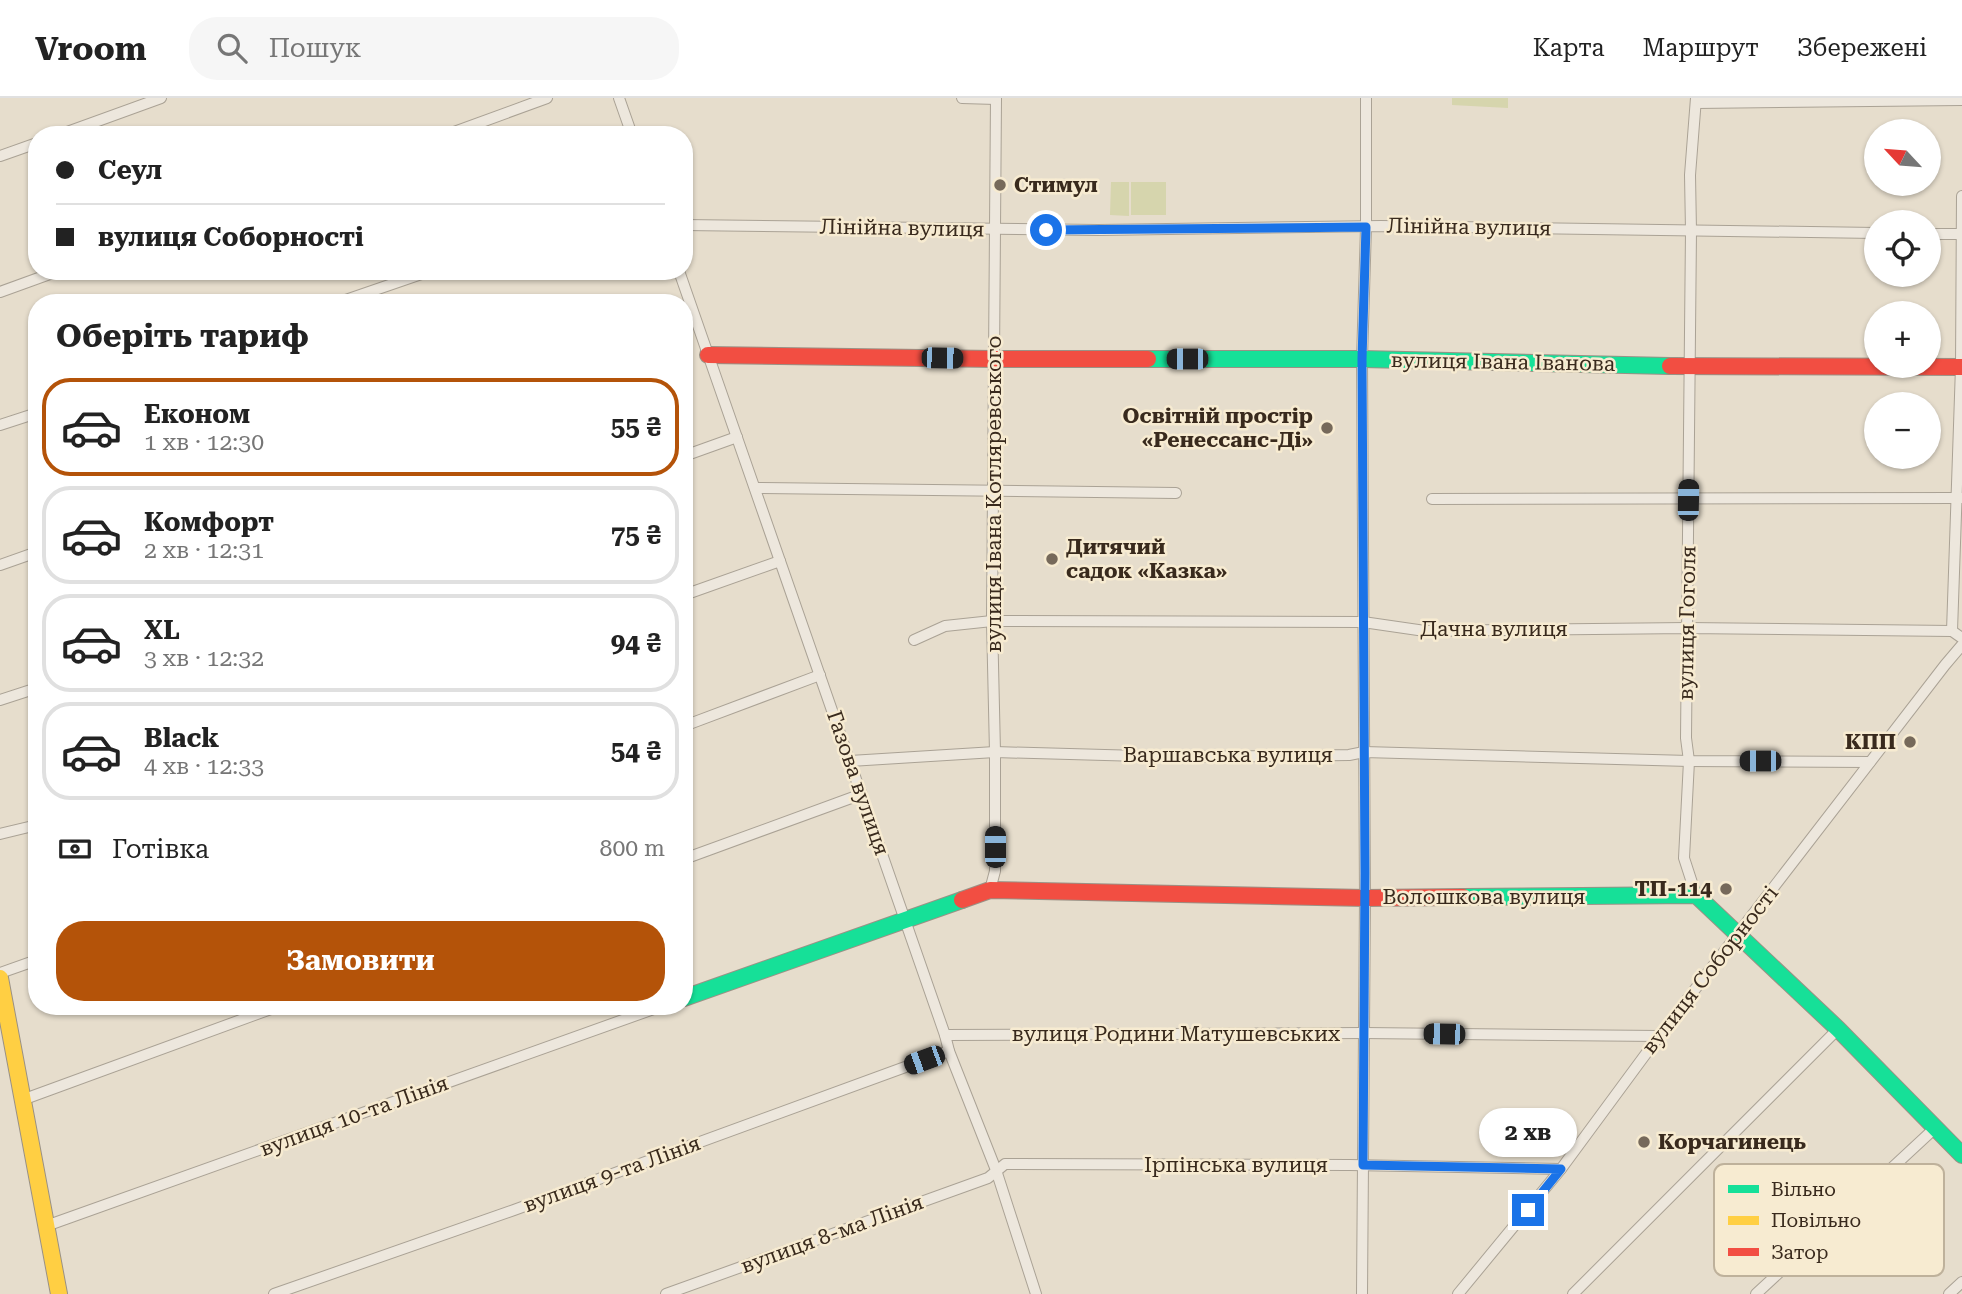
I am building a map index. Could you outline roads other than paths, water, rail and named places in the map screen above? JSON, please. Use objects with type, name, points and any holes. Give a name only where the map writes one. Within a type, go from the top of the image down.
[{"type":"street","points":[[84,126],[161,98]]},
{"type":"street","points":[[471,126],[547,98]]},
{"type":"street","points":[[619,98],[629,126]]},
{"type":"street","points":[[962,98],[996,98]]},
{"type":"street","name":"вулиця Івана Котляревського","points":[[990,890],[995,871],[992,621],[996,98]]},
{"type":"street","points":[[1362,1294],[1365,898],[1362,359],[1366,98]]},
{"type":"street","points":[[1696,101],[1962,100]]},
{"type":"street","name":"вулиця Гоголя","points":[[1696,101],[1690,175],[1686,738],[1689,761],[1684,858],[1696,895]]},
{"type":"street","points":[[0,156],[28,146]]},
{"type":"street","points":[[1962,196],[1959,498],[1952,631],[1962,638]]},
{"type":"street","name":"Лінійна вулиця","points":[[693,225],[995,230],[1366,227],[1864,233]]},
{"type":"street","points":[[1941,234],[1962,234]]},
{"type":"street","points":[[0,292],[33,280]]},
{"type":"street","points":[[363,294],[404,280]]},
{"type":"street","name":"Газова вулиця","points":[[693,325],[708,355],[949,1051],[996,1170],[1036,1294]]},
{"type":"street","name":"вулиця Івана Іванова","points":[[708,355],[994,359],[1362,359],[1690,366],[1961,367]]},
{"type":"street","points":[[0,425],[28,416]]},
{"type":"street","points":[[693,453],[737,437]]},
{"type":"street","points":[[755,488],[1176,493]]},
{"type":"street","points":[[1432,499],[1959,498]]},
{"type":"street","points":[[0,565],[28,555]]},
{"type":"street","points":[[693,592],[780,561]]},
{"type":"street","name":"Дачна вулиця","points":[[914,640],[945,626],[992,621],[1363,622],[1426,631],[1687,628],[1952,631]]},
{"type":"street","name":"вулиця Соборності","points":[[1458,1294],[1561,1169],[1659,1036],[1962,646]]},
{"type":"street","points":[[693,723],[820,675]]},
{"type":"street","points":[[0,700],[28,691]]},
{"type":"street","name":"Варшавська вулиця","points":[[850,761],[995,752],[1176,757],[1349,755],[1364,752],[1689,761],[1870,762]]},
{"type":"street","points":[[693,856],[862,794]]},
{"type":"street","points":[[0,834],[28,827]]},
{"type":"street","name":"Волошкова вулиця","points":[[905,919],[990,890],[1365,898],[1696,895]]},
{"type":"street","points":[[1696,895],[1838,1029],[1962,1154]]},
{"type":"street","points":[[693,995],[905,919]]},
{"type":"street","points":[[28,964],[0,976],[59,1294]]},
{"type":"street","points":[[22,1100],[254,1015]]},
{"type":"street","name":"вулиця 10-та Лінія","points":[[46,1226],[637,1015]]},
{"type":"street","points":[[1573,1294],[1838,1029]]},
{"type":"street","name":"вулиця Родини Матушевських","points":[[945,1034],[1364,1033],[1659,1036]]},
{"type":"street","name":"вулиця 9-та Лінія","points":[[274,1294],[949,1051]]},
{"type":"street","points":[[1896,1164],[1935,1128]]},
{"type":"street","name":"Ірпінська вулиця","points":[[996,1170],[1004,1164],[1363,1165],[1561,1169]]},
{"type":"street","name":"вулиця 8-ма Лінія","points":[[666,1294],[988,1178],[996,1170]]},
{"type":"street","points":[[1756,1294],[1775,1276]]},
{"type":"street","points":[[1949,1294],[1962,1282]]},
{"type":"place","name":"Стимул","points":[[1000,185]]},
{"type":"place","name":"Освітній простір «Ренессанс-Ді»","points":[[1327,428]]},
{"type":"place","name":"Дитячий садок «Казка»","points":[[1052,559]]},
{"type":"place","name":"КПП","points":[[1910,742]]},
{"type":"place","name":"ТП-114","points":[[1726,889]]},
{"type":"place","name":"Корчагинець","points":[[1644,1142]]}]
